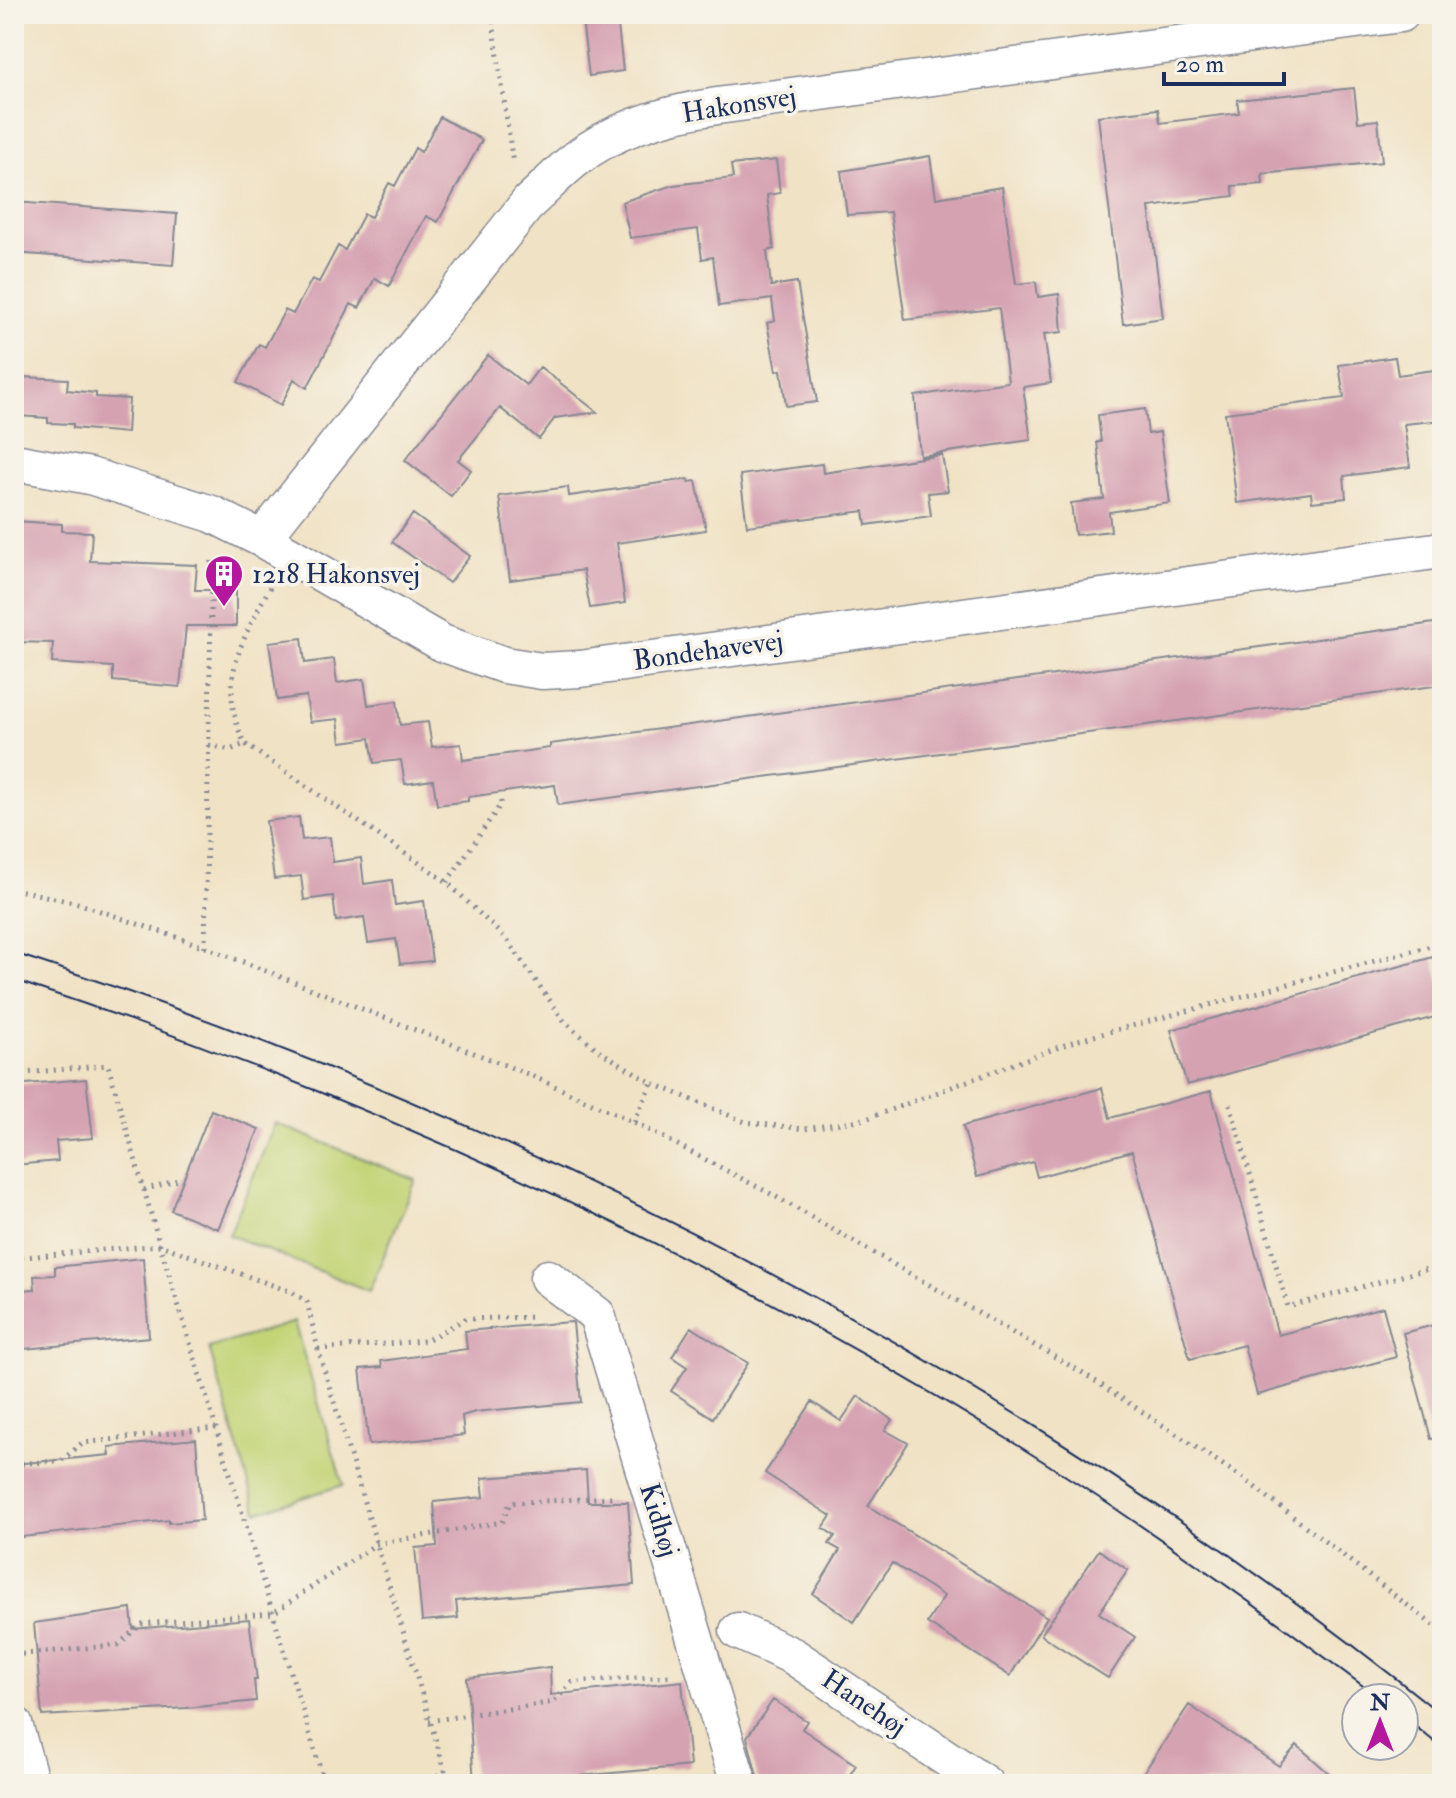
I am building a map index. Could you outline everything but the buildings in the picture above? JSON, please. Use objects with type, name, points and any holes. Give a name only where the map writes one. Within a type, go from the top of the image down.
[{"type":"street","name":"Hakonsvej","points":[[275,546],[529,202],[577,158],[633,127],[691,110],[1401,14]]},
{"type":"street","name":"Bondehavevej","points":[[14,462],[90,476],[212,514],[275,546],[442,643],[504,665],[542,671],[595,667],[1442,550]]},
{"type":"street","name":"Kidhøj","points":[[548,1278],[597,1315],[739,1784]]},
{"type":"street","name":"Hanehøj","points":[[738,1631],[793,1656],[985,1784]]},
{"type":"street","points":[[14,1724],[31,1784]]},
{"type":"path","points":[[492,14],[514,170],[529,202]]},
{"type":"path","points":[[205,947],[212,514]]},
{"type":"path","points":[[275,546],[234,664],[234,722],[245,744],[447,882],[507,940],[565,1022],[598,1050],[652,1083],[745,1122],[805,1129],[866,1119],[1075,1041],[1442,943]]},
{"type":"path","points":[[209,745],[230,750],[245,744]]},
{"type":"path","points":[[447,882],[501,804],[500,795]]},
{"type":"path","points":[[14,889],[77,903],[205,947],[530,1075],[634,1122],[771,1194],[1083,1373],[1243,1478],[1442,1632]]},
{"type":"path","points":[[14,1074],[108,1065],[325,1784]]},
{"type":"path","points":[[634,1122],[652,1083]]},
{"type":"path","points":[[1230,1104],[1288,1307],[1442,1265]]},
{"type":"path","points":[[144,1190],[181,1179]]},
{"type":"path","points":[[14,1258],[160,1245],[292,1292],[307,1302],[318,1349],[449,1784]]},
{"type":"path","points":[[318,1349],[425,1341],[465,1319],[539,1317]]},
{"type":"path","points":[[14,1464],[61,1461],[82,1443],[216,1428]]},
{"type":"path","points":[[14,1655],[118,1645],[141,1624],[273,1613],[376,1544],[502,1522],[510,1503],[652,1495]]},
{"type":"path","points":[[429,1721],[554,1702],[572,1682],[706,1673]]},
{"type":"path","points":[[415,1784],[445,1772]]},
{"type":"green space","points":[[275,1123],[416,1180],[369,1291],[229,1235]]},
{"type":"green space","points":[[294,1322],[343,1485],[257,1512],[209,1348]]},
{"type":"tram line","points":[[14,953],[206,1020],[395,1095],[581,1178],[762,1269],[940,1368],[1113,1476],[1280,1591],[1442,1715]]},
{"type":"tram line","points":[[14,980],[145,1025],[400,1125],[648,1240],[770,1303],[890,1369],[1057,1470],[1197,1564],[1358,1682]]},
{"type":"tram line","points":[[1420,1730],[1442,1748]]},
{"type":"place","name":"1218 Hakonsvej","points":[[224,608]]}]
